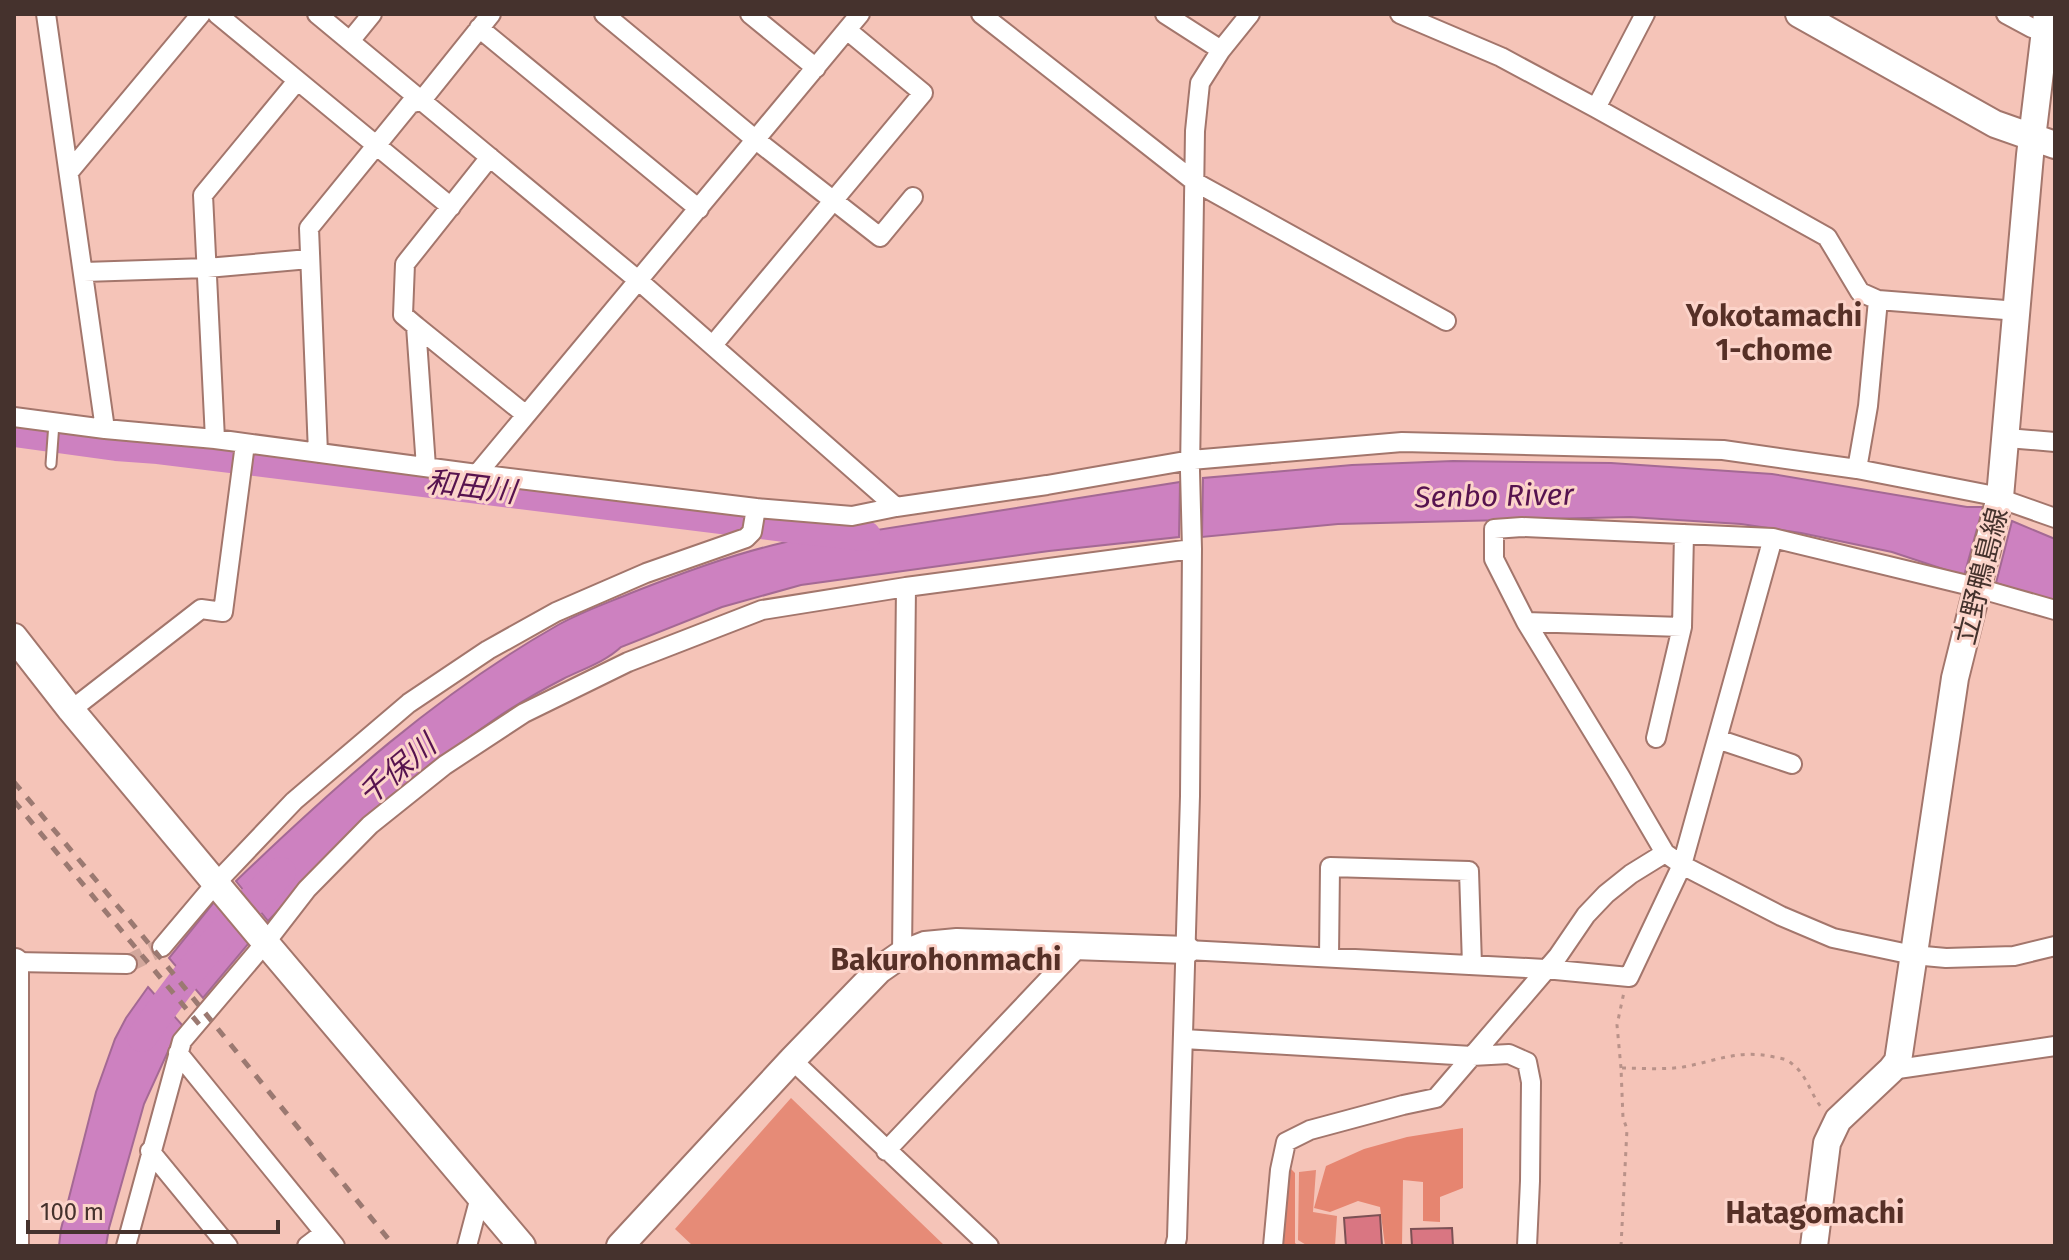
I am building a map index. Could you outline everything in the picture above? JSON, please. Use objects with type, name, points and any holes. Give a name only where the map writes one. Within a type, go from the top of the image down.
[{"type":"street","points":[[61,14],[47,22],[105,429]]},
{"type":"street","points":[[69,172],[201,14]]},
{"type":"street","points":[[217,14],[451,207]]},
{"type":"street","points":[[317,14],[639,281],[896,507]]},
{"type":"street","points":[[350,41],[372,14]]},
{"type":"street","points":[[604,14],[756,140],[880,237],[913,197]]},
{"type":"street","points":[[750,14],[816,68]]},
{"type":"street","points":[[477,474],[860,14]]},
{"type":"street","points":[[981,14],[1195,182],[1446,321]]},
{"type":"street","points":[[1165,14],[1221,50]]},
{"type":"street","points":[[1175,1246],[1187,950],[1195,131],[1200,83],[1250,14]]},
{"type":"street","points":[[1400,14],[1501,57],[1827,237],[1860,292],[1878,300],[2018,311]]},
{"type":"street","points":[[1596,108],[1645,14]]},
{"type":"street","points":[[1799,14],[1995,124],[2043,141]]},
{"type":"street","points":[[2006,14],[2032,28],[2049,28]]},
{"type":"street","points":[[318,453],[309,228],[410,104],[422,100],[485,21],[699,209]]},
{"type":"street","name":"立野鴨島線","points":[[1891,1070],[1898,1061],[1955,678],[1999,501],[2018,311],[2043,141],[2049,28]]},
{"type":"street","points":[[713,345],[923,93],[847,30]]},
{"type":"street","points":[[215,439],[203,195],[297,81]]},
{"type":"street","points":[[490,157],[405,264],[403,315],[526,415]]},
{"type":"street","points":[[84,272],[207,268],[309,259]]},
{"type":"street","points":[[1857,469],[1868,406],[1878,300]]},
{"type":"street","points":[[416,326],[426,467]]},
{"type":"street","points":[[14,417],[54,426],[215,439],[244,448],[318,453],[426,467],[754,518],[852,516],[1047,485],[1402,442],[1723,450],[1857,469],[1999,501],[2055,518]]},
{"type":"street","points":[[2007,438],[2055,442]]},
{"type":"street","points":[[71,710],[201,609],[223,612],[244,448]]},
{"type":"street","points":[[162,947],[294,801],[409,703],[488,650],[556,612],[646,573],[746,538],[754,518]]},
{"type":"street","points":[[2055,610],[1979,585],[1773,538],[1522,527],[1494,529],[1494,559],[1526,622],[1665,853],[1682,865],[1781,916],[1833,938],[1913,955],[1946,958],[2014,956],[2055,946]]},
{"type":"street","points":[[1656,738],[1682,627],[1684,534]]},
{"type":"street","points":[[620,1246],[879,970],[902,954],[925,945],[957,942],[1187,950],[1545,969],[1629,977],[1682,865],[1773,538]]},
{"type":"street","points":[[126,1246],[182,1041],[262,939],[370,825],[445,765],[524,713],[628,662],[762,610],[1192,545]]},
{"type":"street","points":[[902,954],[906,587]]},
{"type":"street","points":[[1526,622],[1682,627]]},
{"type":"street","points":[[14,637],[262,939],[522,1246]]},
{"type":"street","points":[[1717,739],[1792,764]]},
{"type":"street","points":[[1273,1246],[1280,1170],[1286,1142],[1310,1130],[1436,1098],[1558,956],[1586,915],[1631,874],[1665,853]]},
{"type":"street","points":[[1329,957],[1330,867],[1469,871],[1472,965]]},
{"type":"street","points":[[886,1151],[1079,947]]},
{"type":"street","points":[[15,1246],[14,962],[127,964]]},
{"type":"street","points":[[1184,1039],[1472,1056],[1509,1054],[1527,1062],[1531,1082],[1527,1246]]},
{"type":"street","points":[[1814,1246],[1827,1143],[1838,1120],[1891,1070],[2055,1046]]},
{"type":"street","points":[[178,1053],[329,1239],[307,1246]]},
{"type":"street","points":[[792,1060],[989,1246]]},
{"type":"street","points":[[150,1151],[228,1246]]},
{"type":"street","points":[[467,1246],[480,1197]]},
{"type":"lane","points":[[51,464],[54,426]]},
{"type":"path","points":[[1621,1246],[1627,1129],[1623,1118],[1617,1025],[1629,977]]},
{"type":"path","points":[[1621,1068],[1680,1067],[1754,1053],[1776,1057],[1790,1061],[1801,1072],[1814,1098],[1838,1120]]},
{"type":"shaded area","points":[[791,1098],[945,1246],[693,1246],[675,1229]]},
{"type":"shaded area","points":[[1463,1128],[1463,1188],[1440,1197],[1440,1222],[1423,1221],[1423,1182],[1403,1180],[1402,1246],[1385,1246],[1380,1207],[1358,1201],[1330,1212],[1314,1208],[1326,1166],[1364,1149],[1407,1137]]},
{"type":"shaded area","points":[[1291,1169],[1295,1173],[1295,1243],[1298,1246],[1279,1246],[1283,1174]]},
{"type":"shaded area","points":[[1316,1170],[1313,1212],[1337,1216],[1335,1246],[1308,1246],[1298,1240],[1299,1172]]},
{"type":"water","name":"Senbo River","points":[[1453,461],[1611,463],[1772,474],[1967,507],[1983,507],[1964,576],[1892,552],[1801,533],[1741,524],[1630,517],[1338,524],[1202,537],[1203,478],[1352,465]]},
{"type":"water","points":[[1180,482],[1179,537],[1049,551],[801,585],[722,607],[621,647],[601,661],[520,703],[434,764],[377,814],[268,921],[236,881],[311,810],[429,711],[514,652],[558,625],[594,608],[708,564],[786,542],[792,539],[795,532],[868,526],[871,531]]},
{"type":"water","points":[[2012,521],[2055,539],[2055,602],[1996,583]]},
{"type":"water","points":[[214,902],[249,943],[203,998],[169,958]]},
{"type":"water","points":[[148,987],[183,1026],[175,1036],[144,1104],[106,1246],[59,1246],[96,1092],[115,1039]]},
{"type":"building","points":[[1380,1215],[1382,1246],[1346,1246],[1344,1218]]},
{"type":"building","points":[[1452,1228],[1453,1246],[1412,1246],[1411,1229]]},
{"type":"waterway","name":"和田川","points":[[14,432],[866,536]]},
{"type":"waterway","name":"千保川","points":[[142,1037],[207,951],[281,872]]},
{"type":"tunnel","points":[[127,964],[162,947]]},
{"type":"railway","points":[[14,782],[394,1246]]},
{"type":"railway","points":[[14,801],[203,1029]]},
{"type":"district","name":"Yokotamachi 1-chome","points":[[1774,333]]},
{"type":"district","name":"Bakurohonmachi","points":[[946,960]]},
{"type":"district","name":"Hatagomachi","points":[[1815,1213]]}]
